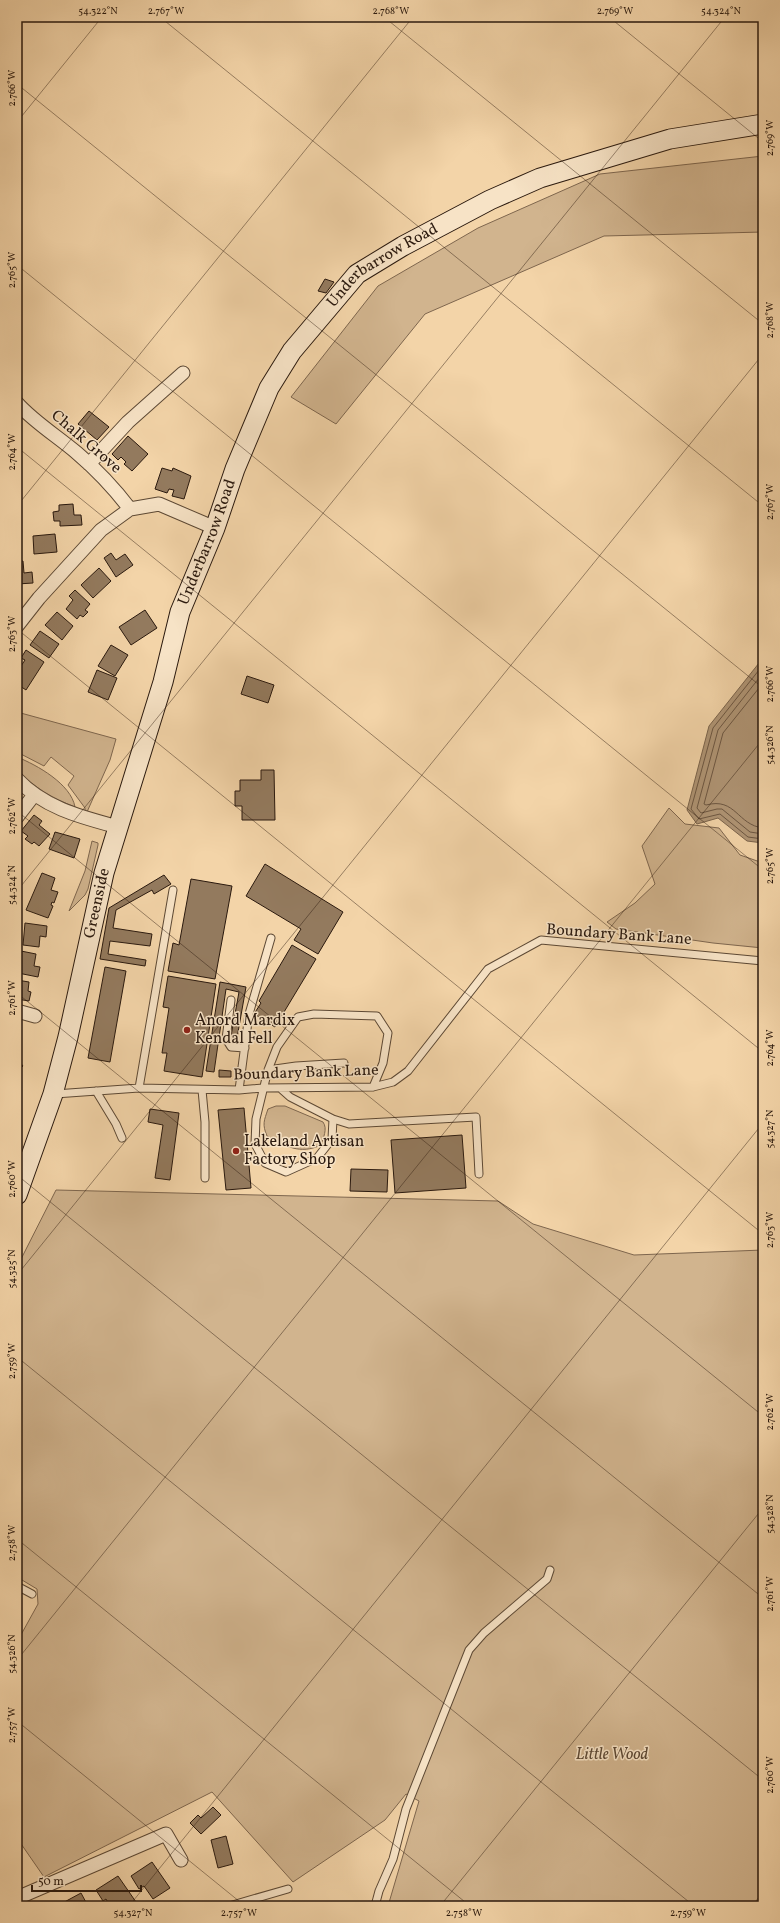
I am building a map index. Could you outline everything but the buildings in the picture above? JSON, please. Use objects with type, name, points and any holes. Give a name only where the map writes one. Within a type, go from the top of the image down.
[{"type":"street","name":"Underbarrow Road","points":[[180,612],[268,388],[292,351],[357,274],[403,246],[477,207],[540,178],[670,139],[763,124]]},
{"type":"street","points":[[89,464],[128,422],[183,373]]},
{"type":"street","name":"Chalk Grove","points":[[17,403],[32,418],[112,484],[130,509]]},
{"type":"street","points":[[17,626],[39,598],[101,530],[130,509],[159,504],[214,528]]},
{"type":"street","name":"Greenside","points":[[17,1194],[53,1094],[68,1037],[104,873],[159,696],[180,612]]},
{"type":"street","points":[[17,779],[34,795],[49,805],[118,827]]},
{"type":"street","points":[[17,817],[34,795]]},
{"type":"street","points":[[17,1012],[35,1016]]},
{"type":"street","points":[[17,1898],[166,1834],[180,1860]]},
{"type":"lane","points":[[139,1088],[173,890]]},
{"type":"lane","points":[[239,1090],[249,1014],[271,938]]},
{"type":"lane","name":"Boundary Bank Lane","points":[[53,1094],[139,1088],[239,1090],[263,1088],[373,1087],[393,1082],[408,1071],[488,969],[541,940],[763,961]]},
{"type":"lane","points":[[231,1000],[226,1039],[232,1047],[245,1048]]},
{"type":"lane","points":[[333,1119],[332,1139],[317,1158],[286,1172],[265,1162],[255,1144],[257,1116],[268,1070],[277,1047],[298,1017],[314,1014],[377,1016],[388,1033],[383,1063],[373,1087]]},
{"type":"lane","points":[[268,1070],[296,1066],[344,1063]]},
{"type":"lane","points":[[281,1089],[290,1097],[333,1119],[349,1124],[476,1117],[479,1174]]},
{"type":"lane","points":[[202,1090],[205,1178]]},
{"type":"lane","points":[[96,1091],[116,1124],[122,1138]]},
{"type":"lane","points":[[375,1906],[379,1891],[393,1859],[406,1809],[469,1650],[484,1633],[547,1579],[550,1570]]},
{"type":"lane","points":[[17,1586],[32,1594]]},
{"type":"lane","points":[[231,1906],[288,1889]]},
{"type":"green space","points":[[763,156],[763,232],[604,236],[425,314],[336,424],[291,397],[378,286],[478,228],[600,174]]},
{"type":"green space","points":[[17,712],[116,739],[110,760],[87,812],[68,785],[74,776],[51,757],[44,766],[17,752]]},
{"type":"green space","points":[[17,757],[52,776],[67,791],[75,807],[44,792],[30,782],[17,770]]},
{"type":"green space","points":[[669,808],[685,824],[719,828],[740,855],[763,863],[763,948],[713,943],[616,929],[607,922],[635,903],[655,884],[642,846]]},
{"type":"green space","points":[[92,841],[98,843],[98,845],[88,889],[85,895],[69,911],[85,871]]},
{"type":"green space","points":[[276,1106],[285,1106],[323,1122],[325,1131],[321,1145],[306,1149],[293,1148],[267,1136],[264,1125],[265,1117],[268,1109]]},
{"type":"green space","name":"Little Wood","points":[[56,1190],[498,1201],[533,1224],[634,1255],[763,1250],[763,1906],[388,1906],[419,1801],[406,1794],[385,1820],[293,1882],[212,1792],[44,1877],[17,1838],[17,1642],[38,1604],[37,1589],[17,1577],[17,1267]]},
{"type":"water","points":[[763,658],[763,843],[747,841],[718,818],[697,824],[687,810],[709,726]]},
{"type":"place","name":"Anord Mardix Kendal Fell","points":[[187,1030]]},
{"type":"place","name":"Lakeland Artisan Factory Shop","points":[[236,1151]]}]
